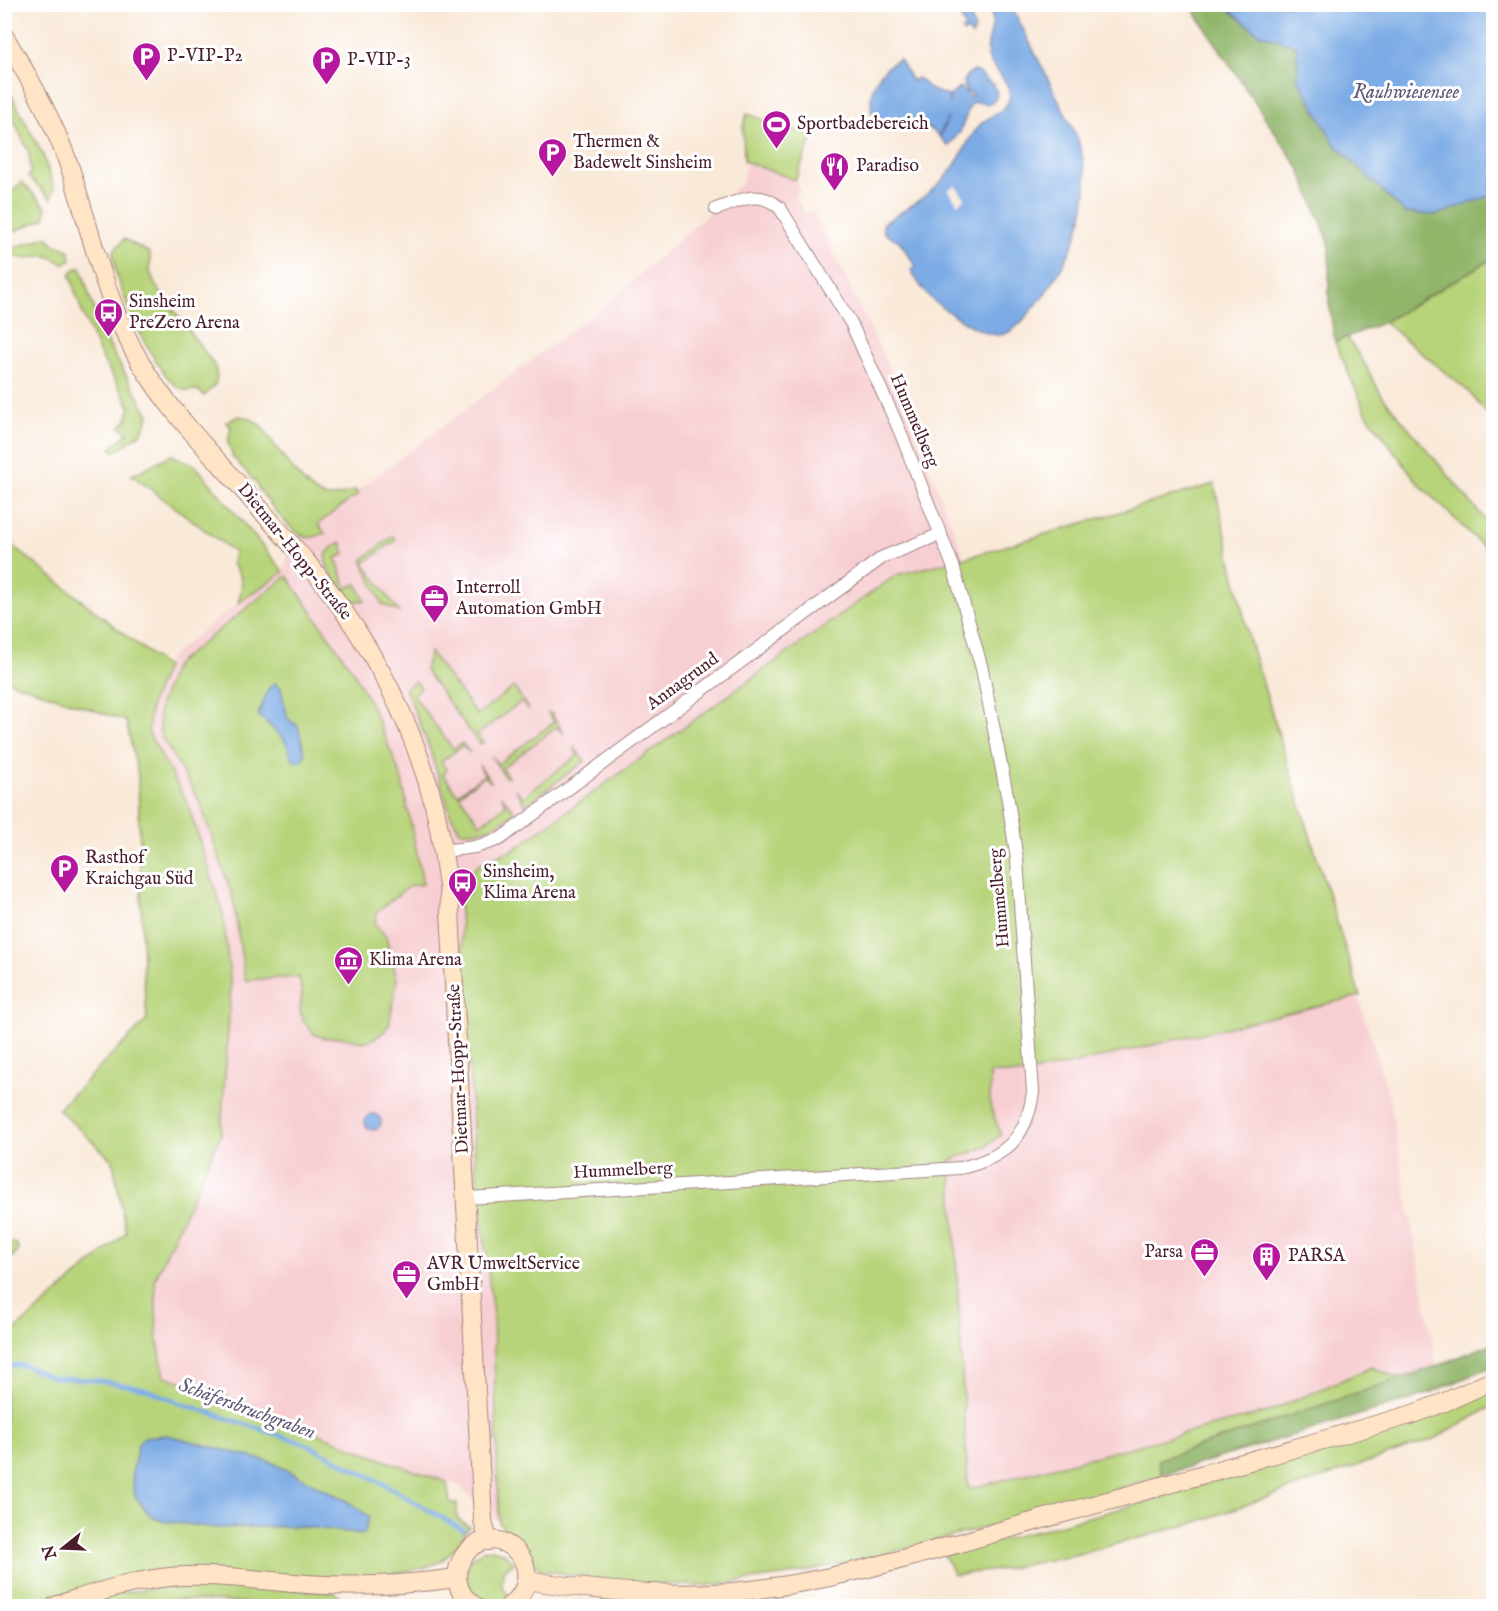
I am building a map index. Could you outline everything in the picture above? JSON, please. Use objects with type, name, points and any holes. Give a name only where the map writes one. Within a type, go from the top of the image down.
[{"type":"street","name":"Dietmar-Hopp-Straße","points":[[4,36],[32,81],[55,128],[73,177],[106,287],[128,339],[159,389],[189,428],[303,558],[343,608],[371,652],[392,693],[420,758],[434,805],[449,893],[483,1520],[488,1541]]},
{"type":"street","name":"Hummelberg","points":[[466,1198],[960,1168],[986,1161],[1004,1150],[1016,1138],[1030,1113],[1033,1092],[1017,860],[1008,800],[982,669],[953,566],[899,429],[851,323],[780,208],[763,197],[750,197],[716,209]]},
{"type":"street","name":"Annagrund","points":[[443,851],[476,847],[500,839],[883,557],[941,534]]},
{"type":"street","points":[[526,1580],[637,1593],[696,1594],[775,1586],[844,1574],[1160,1487],[1388,1421],[1445,1402],[1494,1380]]},
{"type":"street","points":[[475,1606],[463,1596],[457,1578],[458,1565],[465,1553],[475,1545],[488,1541],[506,1544],[516,1551],[526,1568],[526,1580],[519,1598],[509,1606]]},
{"type":"street","points":[[55,1606],[101,1592],[162,1578],[211,1576],[325,1585],[385,1586],[457,1578]]},
{"type":"shaded area","points":[[746,163],[795,180],[801,190],[794,195],[805,214],[813,211],[888,365],[965,558],[1214,484],[1249,639],[1389,1097],[1437,1366],[1103,1479],[599,1529],[499,1523],[458,1485],[444,1482],[218,1393],[164,1376],[157,1335],[155,1279],[221,1134],[148,732],[151,704],[169,658],[238,603],[284,572],[287,559],[303,531],[613,299],[742,183]]},
{"type":"green space","points":[[1190,5],[1224,5],[1258,33],[1298,46],[1298,78],[1493,194],[1493,258],[1384,322],[1335,342],[1329,304],[1329,242],[1300,170]]},
{"type":"green space","points":[[5,83],[43,155],[54,188],[51,199],[28,176],[31,173],[29,153],[5,101]]},
{"type":"green space","name":"Sportbadebereich","points":[[747,114],[813,136],[795,180],[744,161],[743,127]]},
{"type":"green space","points":[[22,182],[46,207],[45,218],[5,235],[5,198]]},
{"type":"green space","points":[[48,236],[54,244],[69,250],[71,260],[63,264],[48,256],[20,258],[13,256],[5,262],[5,251]]},
{"type":"green space","points":[[124,239],[150,253],[150,272],[155,285],[215,366],[216,383],[204,396],[198,390],[184,390],[174,384],[164,373],[145,341],[128,306],[115,269],[113,252]]},
{"type":"green space","points":[[1493,258],[1493,421],[1468,391],[1384,322]]},
{"type":"green space","points":[[81,267],[90,298],[110,348],[149,415],[142,432],[115,452],[111,448],[128,433],[120,427],[127,420],[130,406],[102,358],[83,315],[70,275],[75,269]]},
{"type":"green space","points":[[1347,337],[1382,396],[1493,529],[1493,556],[1418,483],[1366,413],[1335,342]]},
{"type":"green space","points":[[239,416],[250,418],[261,426],[298,476],[315,492],[327,497],[339,496],[355,490],[358,494],[318,524],[325,533],[308,537],[293,529],[233,457],[228,443],[231,427],[226,422]]},
{"type":"green space","points":[[171,455],[195,465],[284,572],[238,603],[242,582],[232,564],[234,552],[132,475]]},
{"type":"green space","points":[[1214,484],[1249,639],[1360,996],[1064,1066],[1021,1074],[990,1073],[990,1106],[1001,1135],[985,1147],[951,1160],[968,1489],[1268,1412],[1372,1367],[1400,1379],[1158,1460],[1162,1475],[1034,1515],[877,1556],[789,1575],[704,1586],[610,1581],[541,1570],[499,1523],[493,1315],[475,1160],[459,896],[468,895],[468,884],[474,869],[487,860],[513,850],[896,575],[965,558]]},
{"type":"green space","points":[[393,536],[396,540],[364,563],[399,612],[382,604],[362,560]]},
{"type":"green space","points":[[4,539],[166,667],[151,704],[148,732],[187,802],[223,913],[231,987],[221,1134],[155,1279],[157,1335],[164,1376],[218,1393],[386,1461],[447,1482],[450,1503],[457,1503],[457,1518],[469,1527],[454,1549],[441,1561],[424,1568],[364,1579],[133,1576],[100,1582],[30,1606],[5,1606],[5,1339],[126,1233],[113,1161],[58,1109],[147,1020],[143,972],[138,775],[126,721],[5,680]]},
{"type":"green space","points":[[341,542],[345,554],[336,558],[346,588],[357,584],[365,601],[352,601],[333,577],[326,563],[329,551]]},
{"type":"green space","points":[[287,576],[353,671],[373,709],[401,776],[423,884],[409,886],[377,912],[375,924],[386,936],[397,980],[389,1025],[383,1033],[363,1042],[315,1035],[303,1020],[300,1011],[302,994],[299,977],[245,980],[233,898],[199,800],[160,734],[159,707],[175,665]]},
{"type":"green space","points":[[430,652],[477,715],[514,687],[529,710],[521,702],[477,735],[483,743],[479,744],[425,670]]},
{"type":"green space","points":[[416,681],[421,688],[413,695],[453,749],[462,743],[470,753],[462,746],[441,762],[447,770],[443,774],[457,794],[484,775],[479,765],[492,783],[484,776],[459,795],[480,824],[506,805],[501,795],[515,812],[490,828],[460,831],[451,816],[428,744],[405,688]]},
{"type":"green space","points":[[548,713],[551,713],[564,734],[557,727],[502,768],[508,777],[505,777],[491,756],[498,764],[554,722]]},
{"type":"green space","points":[[573,746],[585,761],[525,805],[515,789],[523,797],[578,755]]},
{"type":"green space","points":[[11,1243],[17,1244],[18,1251],[5,1264],[5,1249]]},
{"type":"green space","points":[[1493,1343],[1493,1366],[1425,1395],[1162,1475],[1158,1460],[1437,1366]]},
{"type":"green space","points":[[1493,1389],[1493,1406],[1436,1438],[1194,1523],[1083,1553],[1004,1569],[954,1575],[944,1555],[1138,1504],[1232,1476],[1426,1417]]},
{"type":"green space","points":[[492,1549],[504,1553],[514,1563],[503,1570],[502,1587],[510,1596],[503,1601],[488,1603],[479,1601],[463,1580],[473,1556]]},
{"type":"green space","points":[[183,1583],[334,1592],[350,1606],[291,1606],[182,1600],[128,1603],[116,1606],[72,1606],[107,1595]]},
{"type":"water","points":[[963,5],[971,5],[974,10],[971,18],[975,31],[972,36],[968,30],[963,33],[962,30],[965,27],[958,10],[965,12],[966,8]]},
{"type":"water","points":[[990,5],[1011,5],[1078,139],[1086,183],[1082,218],[1062,268],[1021,322],[1009,332],[999,335],[972,326],[930,298],[911,270],[916,266],[899,241],[887,235],[883,228],[884,223],[923,198],[940,183],[955,165],[979,126],[1007,104],[1008,88],[991,64],[988,55],[992,24]]},
{"type":"water","name":"Rauhwiesensee","points":[[1224,5],[1493,5],[1493,195],[1436,215],[1405,213],[1334,143],[1298,78],[1297,46],[1258,33]]},
{"type":"water","points":[[899,59],[912,81],[918,78],[931,90],[949,96],[949,105],[950,96],[960,87],[970,97],[973,94],[966,91],[963,81],[974,71],[994,85],[997,93],[995,100],[988,104],[975,102],[970,105],[960,132],[948,146],[940,137],[948,117],[939,136],[922,125],[901,124],[899,117],[876,127],[871,106],[873,88],[882,72]]},
{"type":"water","points":[[275,683],[281,689],[288,719],[298,726],[305,754],[302,761],[294,761],[284,739],[258,715],[269,688]]},
{"type":"water","points":[[373,1114],[379,1116],[381,1122],[379,1128],[373,1130],[367,1128],[365,1122],[367,1116]]},
{"type":"water","points":[[167,1435],[271,1462],[347,1501],[369,1517],[364,1534],[297,1526],[216,1528],[162,1521],[152,1517],[134,1492],[132,1474],[138,1444],[144,1437]]},
{"type":"pier","points":[[955,185],[965,198],[958,204],[948,190]]},
{"type":"waterway","name":"Schäfersbruchgraben","points":[[4,1366],[24,1365],[51,1377],[95,1380],[143,1388],[180,1403],[306,1444],[382,1483],[463,1530]]},
{"type":"place","name":"P-VIP-P2","points":[[146,82]]},
{"type":"place","name":"P-VIP-3","points":[[326,86]]},
{"type":"place","name":"Sportbadebereich","points":[[776,150]]},
{"type":"place","name":"Thermen & Badewelt Sinsheim","points":[[552,178]]},
{"type":"place","name":"Paradiso","points":[[835,192]]},
{"type":"place","name":"Sinsheim PreZero Arena","points":[[108,338]]},
{"type":"place","name":"Interroll Automation GmbH","points":[[435,624]]},
{"type":"place","name":"Rasthof Kraichgau Süd","points":[[64,894]]},
{"type":"place","name":"Sinsheim, Klima Arena","points":[[462,908]]},
{"type":"place","name":"Klima Arena","points":[[348,986]]},
{"type":"place","name":"Parsa","points":[[1204,1278]]},
{"type":"place","name":"PARSA","points":[[1267,1282]]},
{"type":"place","name":"AVR UmweltService GmbH","points":[[406,1300]]}]
